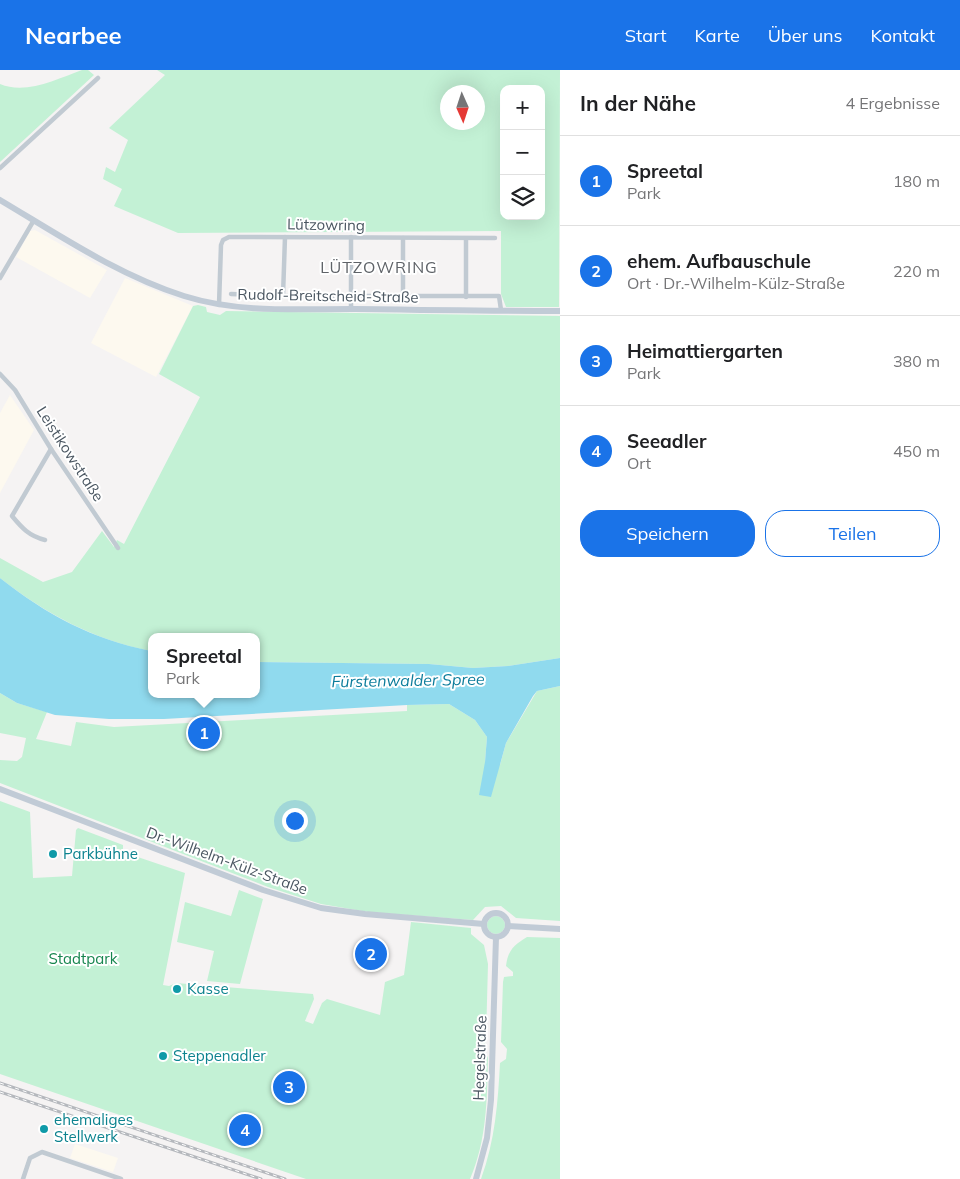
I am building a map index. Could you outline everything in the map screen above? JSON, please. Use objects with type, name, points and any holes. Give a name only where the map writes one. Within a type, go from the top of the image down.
[{"type":"main road","name":"Rudolf-Breitscheid-Straße","points":[[0,200],[70,243],[149,283],[184,296],[219,305],[274,309],[560,311]]},
{"type":"main road","name":"Dr.-Wilhelm-Külz-Straße","points":[[0,789],[263,890],[321,908],[364,914],[484,924]]},
{"type":"main road","points":[[495,913],[506,918],[508,926],[505,933],[496,937],[487,934],[484,924],[488,916],[495,913]]},
{"type":"main road","points":[[508,926],[560,929]]},
{"type":"main road","name":"Hegelstraße","points":[[476,1179],[487,1138],[491,1100],[496,937]]},
{"type":"street","points":[[0,168],[98,78]]},
{"type":"street","points":[[0,278],[34,220]]},
{"type":"street","name":"Lützowring","points":[[219,305],[223,240],[231,236],[495,238]]},
{"type":"street","points":[[283,296],[285,237]]},
{"type":"street","points":[[351,237],[351,310]]},
{"type":"street","points":[[403,238],[403,297]]},
{"type":"street","points":[[466,239],[466,297]]},
{"type":"street","points":[[231,294],[351,297],[499,296],[501,310]]},
{"type":"street","name":"Leistikowstraße","points":[[0,374],[15,390],[50,449],[118,548]]},
{"type":"street","points":[[45,540],[33,537],[12,516],[50,449]]},
{"type":"street","points":[[23,1179],[30,1158],[42,1152],[121,1179]]},
{"type":"shaded area","points":[[35,230],[107,270],[90,298],[16,257],[30,231]]},
{"type":"shaded area","points":[[125,278],[193,306],[156,377],[91,343]]},
{"type":"shaded area","points":[[10,395],[34,430],[0,493],[0,413]]},
{"type":"shaded area","points":[[75,1144],[118,1158],[113,1172],[70,1158]]},
{"type":"green space","points":[[82,70],[88,70],[94,75],[0,162],[0,84],[20,88],[31,87]]},
{"type":"green space","points":[[157,70],[560,70],[559,307],[506,307],[501,294],[501,231],[178,233],[114,206],[122,189],[103,179],[106,167],[115,172],[128,140],[109,128],[165,75]]},
{"type":"green space","points":[[193,306],[206,307],[207,312],[220,315],[226,311],[560,316],[560,658],[508,666],[473,668],[429,664],[260,662],[260,633],[148,633],[148,650],[110,640],[71,624],[35,603],[0,578],[0,558],[43,582],[72,572],[102,531],[114,547],[117,540],[124,544],[200,397],[159,374]]},
{"type":"green space","points":[[560,686],[560,921],[516,918],[501,906],[485,907],[473,920],[368,912],[321,904],[268,887],[0,783],[0,760],[17,761],[22,757],[26,738],[0,733],[0,693],[17,703],[47,712],[36,739],[71,746],[76,722],[114,727],[407,711],[407,705],[449,704],[475,720],[487,737],[485,762],[500,765],[506,743],[537,691]]},
{"type":"green space","name":"Stadtpark","points":[[0,801],[30,812],[33,878],[72,876],[76,830],[78,828],[123,845],[123,852],[185,873],[163,985],[169,986],[176,983],[313,994],[314,999],[305,1021],[313,1024],[322,1003],[327,999],[380,1015],[385,982],[404,975],[411,922],[471,928],[471,934],[484,945],[488,964],[486,1039],[483,1052],[488,1057],[483,1134],[476,1164],[470,1179],[306,1179],[0,1074]]},
{"type":"green space","points":[[239,890],[263,899],[240,984],[207,981],[214,951],[177,942],[185,902],[231,916]]},
{"type":"green space","points":[[496,916],[504,921],[505,925],[500,933],[496,934],[488,929],[487,925],[492,917]]},
{"type":"green space","points":[[527,937],[560,938],[560,1179],[481,1179],[493,1136],[500,1063],[506,1059],[507,1049],[501,1042],[503,982],[504,977],[513,976],[513,972],[506,966],[507,960],[512,949]]},
{"type":"water","name":"Fürstenwalder Spree","points":[[0,578],[35,603],[71,624],[109,640],[148,650],[148,698],[260,698],[260,662],[429,664],[473,668],[508,666],[560,658],[560,686],[537,691],[533,696],[506,743],[491,797],[479,795],[487,737],[475,720],[449,704],[164,719],[109,719],[55,715],[17,703],[0,693]]},
{"type":"railway","points":[[0,1083],[285,1179]]},
{"type":"railway","points":[[0,1092],[261,1179]]},
{"type":"place","name":"Spreetal","points":[[204,733]]},
{"type":"place","name":"Parkbühne","points":[[53,854]]},
{"type":"place","name":"ehem. Aufbauschule","points":[[371,954]]},
{"type":"place","name":"Kasse","points":[[177,989]]},
{"type":"place","name":"Steppenadler","points":[[163,1056]]},
{"type":"place","name":"Heimattiergarten","points":[[289,1087]]},
{"type":"place","name":"ehemaliges Stellwerk","points":[[44,1129]]},
{"type":"place","name":"Seeadler","points":[[245,1130]]},
{"type":"district","name":"LÜTZOWRING","points":[[379,267]]}]
